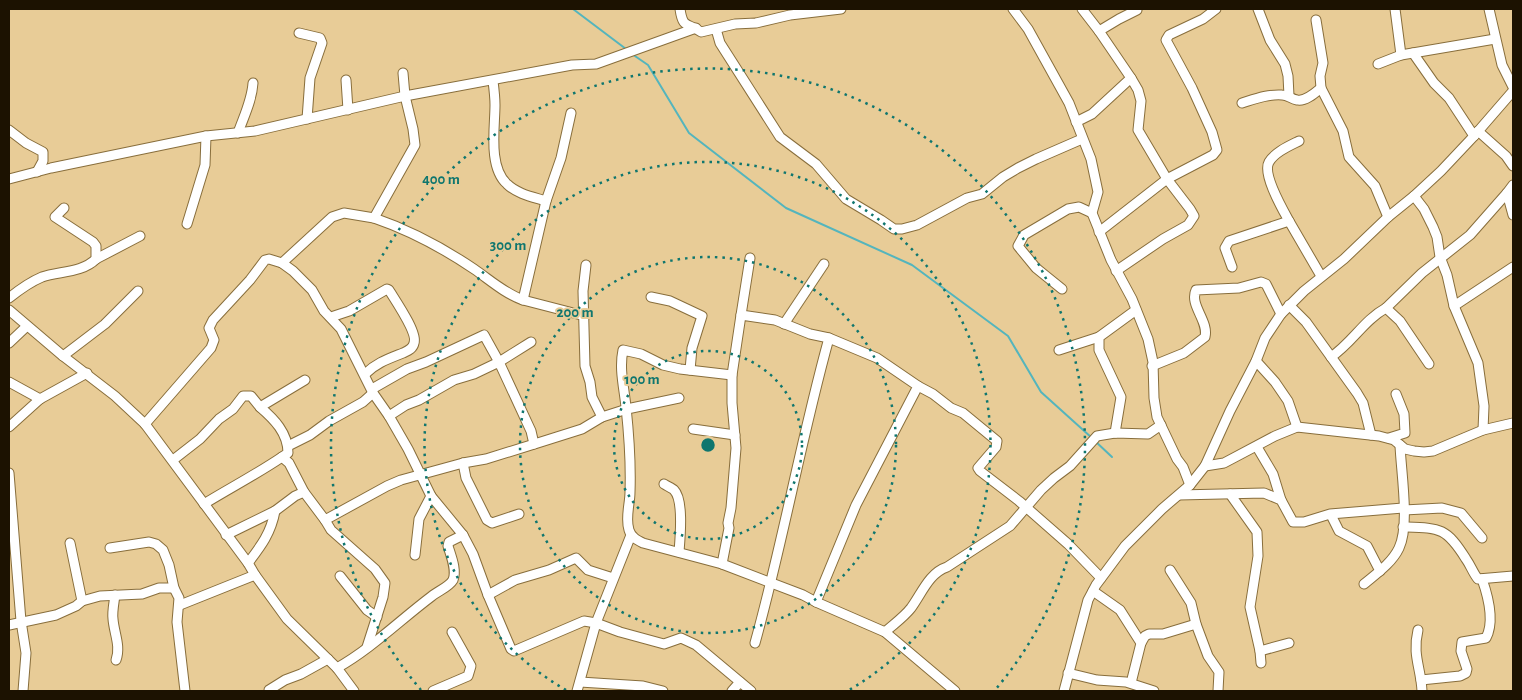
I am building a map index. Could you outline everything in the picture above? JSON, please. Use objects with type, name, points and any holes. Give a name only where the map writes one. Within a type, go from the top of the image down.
[{"type":"street","points":[[680,9],[681,17],[685,23],[701,32],[735,24],[756,23],[790,15],[841,9]]},
{"type":"street","points":[[1014,9],[1028,29],[1069,103],[1090,160],[1098,192],[1092,213],[1116,271],[1132,299],[1148,339],[1156,408],[1161,425],[1177,459],[1193,482]]},
{"type":"street","points":[[1082,9],[1132,78],[1142,101],[1138,130],[1167,179],[1193,213],[1192,220],[1182,228],[1163,238],[1116,271]]},
{"type":"street","points":[[1099,232],[1167,179],[1212,155],[1216,150],[1212,132],[1192,88],[1166,40],[1169,35],[1203,20],[1216,9]]},
{"type":"street","points":[[1258,9],[1270,40],[1285,64],[1290,96]]},
{"type":"street","points":[[1395,9],[1401,55]]},
{"type":"street","points":[[1064,691],[1088,600],[1100,578],[1125,546],[1193,482],[1206,466],[1265,338],[1281,314],[1321,276],[1344,259],[1388,217],[1414,196],[1476,134],[1513,89],[1502,65],[1489,9]]},
{"type":"street","points":[[1098,31],[1137,10]]},
{"type":"street","points":[[1316,20],[1323,63],[1320,76],[1321,88],[1343,131],[1350,157],[1375,186],[1388,217]]},
{"type":"street","points":[[9,180],[37,172],[206,136],[255,131],[405,96],[572,65],[596,64],[696,28]]},
{"type":"street","points":[[716,29],[720,42],[780,137],[816,164],[846,199],[894,229],[902,229],[917,224],[954,205],[982,194],[1018,168],[1082,139]]},
{"type":"street","points":[[299,33],[320,38],[322,43],[310,78],[307,119]]},
{"type":"street","points":[[1378,64],[1401,55],[1495,39]]},
{"type":"street","points":[[1413,53],[1434,83],[1450,98],[1476,134],[1506,156],[1513,166]]},
{"type":"street","points":[[374,218],[415,145],[405,96],[403,74]]},
{"type":"street","points":[[1076,122],[1092,114],[1132,78]]},
{"type":"street","points":[[346,80],[348,110]]},
{"type":"street","points":[[493,81],[495,106],[493,132],[496,160],[500,174],[505,182],[516,190],[546,201]]},
{"type":"street","points":[[238,133],[252,97],[253,83]]},
{"type":"street","points":[[1242,103],[1261,97],[1283,95],[1290,96],[1296,100],[1303,100],[1321,88]]},
{"type":"street","points":[[523,300],[546,201],[561,158],[571,113]]},
{"type":"street","points":[[9,130],[43,152],[43,161],[37,172]]},
{"type":"street","points":[[187,224],[205,165],[206,136]]},
{"type":"street","points":[[1298,141],[1268,162],[1267,170],[1278,202],[1321,276]]},
{"type":"street","points":[[1331,357],[1440,257],[1470,234],[1513,185]]},
{"type":"street","points":[[1507,193],[1513,216]]},
{"type":"street","points":[[1414,196],[1424,209],[1437,237],[1440,257],[1447,275],[1454,306],[1478,363],[1484,406],[1483,430]]},
{"type":"street","points":[[1062,289],[1036,268],[1018,246],[1024,235],[1068,209],[1080,206],[1092,213]]},
{"type":"street","points":[[64,208],[54,217],[93,242],[96,246],[96,259]]},
{"type":"street","points":[[282,263],[332,217],[344,213],[374,218],[405,229],[443,250],[509,294],[523,300],[584,316]]},
{"type":"street","points":[[1232,267],[1225,248],[1229,241],[1290,221]]},
{"type":"street","points":[[9,298],[21,288],[41,278],[53,274],[72,272],[140,236]]},
{"type":"street","points":[[722,564],[729,528],[736,448],[732,403],[732,375],[750,258]]},
{"type":"street","points":[[145,424],[211,348],[214,340],[209,328],[213,320],[265,260],[269,259],[282,263],[312,290],[324,311],[341,328],[372,391],[390,416],[430,496],[463,535],[481,572],[488,595],[511,649],[514,651],[584,621],[596,623],[620,632],[664,644],[681,638],[696,645],[752,691]]},
{"type":"street","points":[[784,324],[824,264]]},
{"type":"street","points":[[586,265],[583,291],[585,366],[592,396],[597,410],[602,417]]},
{"type":"street","points":[[1454,306],[1513,267]]},
{"type":"street","points":[[1152,366],[1184,353],[1205,337],[1206,329],[1194,298],[1196,290],[1239,288],[1261,282],[1266,284],[1281,314]]},
{"type":"street","points":[[331,318],[349,311],[386,289],[389,290],[410,327],[415,343],[412,348],[380,363],[365,374]]},
{"type":"street","points":[[63,356],[105,324],[138,290]]},
{"type":"street","points":[[652,297],[670,301],[702,316],[692,348],[690,370]]},
{"type":"street","points":[[1289,305],[1306,322],[1363,403],[1371,435]]},
{"type":"street","points":[[1386,308],[1400,321],[1430,364]]},
{"type":"street","points":[[1059,350],[1099,336],[1136,310]]},
{"type":"street","points":[[10,313],[115,396],[145,424],[287,619],[328,659],[354,691]]},
{"type":"street","points":[[741,315],[775,320],[810,334],[829,338],[877,358],[933,394],[951,408],[962,413],[998,441],[996,447],[978,468],[980,472],[1068,544],[1100,578]]},
{"type":"street","points":[[9,343],[26,326]]},
{"type":"street","points":[[288,446],[310,435],[363,402],[372,391],[407,369],[484,334],[531,431],[534,444]]},
{"type":"street","points":[[1099,336],[1099,350],[1121,396],[1115,433]]},
{"type":"street","points":[[755,643],[772,583],[801,446],[829,338]]},
{"type":"street","points":[[390,416],[406,405],[419,400],[454,380],[474,374],[499,362],[531,342]]},
{"type":"street","points":[[732,375],[663,365],[641,354],[623,350],[620,366],[627,409],[630,455],[629,530],[631,535],[643,543],[722,564],[772,583],[885,632],[955,691]]},
{"type":"street","points":[[1256,361],[1288,400],[1297,427]]},
{"type":"street","points":[[9,427],[40,399],[87,373]]},
{"type":"street","points":[[260,407],[305,380]]},
{"type":"street","points":[[9,382],[40,399]]},
{"type":"street","points":[[816,602],[856,505],[918,386]]},
{"type":"street","points":[[1388,438],[1405,433],[1404,414],[1396,394]]},
{"type":"street","points":[[173,460],[233,409],[242,396],[250,396],[274,420],[288,446],[288,454],[204,504]]},
{"type":"street","points":[[325,520],[387,486],[420,474],[486,459],[582,429],[602,417],[627,409],[680,398]]},
{"type":"street","points":[[1206,466],[1224,463],[1238,454],[1297,427],[1388,438],[1414,451],[1433,451],[1483,430],[1513,423]]},
{"type":"street","points":[[885,632],[910,609],[934,574],[940,569],[947,568],[1010,526],[1041,490],[1070,466],[1094,439],[1115,433],[1148,434],[1161,425]]},
{"type":"street","points":[[693,429],[735,435]]},
{"type":"street","points":[[1364,584],[1380,571],[1399,549],[1403,538],[1404,509],[1400,445]]},
{"type":"street","points":[[1257,446],[1273,474],[1281,500],[1293,522],[1304,522],[1326,514],[1442,508],[1461,513],[1482,538]]},
{"type":"street","points":[[282,457],[289,462],[304,492],[331,530],[374,569],[385,583],[385,590],[367,648]]},
{"type":"street","points":[[463,463],[466,478],[487,520],[492,523],[519,514]]},
{"type":"street","points":[[9,473],[21,621],[26,653],[23,691]]},
{"type":"street","points":[[664,484],[675,491],[678,500],[681,524],[679,552]]},
{"type":"street","points":[[226,535],[275,511],[295,496],[304,492]]},
{"type":"street","points":[[1179,495],[1264,493],[1281,500]]},
{"type":"street","points":[[1230,494],[1257,532],[1258,556],[1250,607],[1260,651],[1260,663]]},
{"type":"street","points":[[415,555],[420,519],[430,496]]},
{"type":"street","points":[[248,563],[268,536],[275,511]]},
{"type":"street","points":[[1331,515],[1339,531],[1367,546],[1380,571]]},
{"type":"street","points":[[1403,527],[1430,528],[1447,534],[1467,560],[1472,572],[1478,579],[1513,576]]},
{"type":"street","points":[[336,668],[367,648],[432,595],[450,583],[453,579],[454,570],[448,546],[450,542],[463,535]]},
{"type":"street","points":[[631,535],[596,623],[578,687],[643,686],[663,691]]},
{"type":"street","points":[[110,548],[149,542],[156,544],[163,550],[169,565],[174,588],[179,598],[180,605],[177,622],[185,691]]},
{"type":"street","points":[[70,543],[82,601]]},
{"type":"street","points":[[488,595],[515,580],[549,570],[576,558],[588,570],[613,578]]},
{"type":"street","points":[[1170,570],[1191,603],[1196,624],[1208,656],[1219,672],[1218,691]]},
{"type":"street","points":[[180,605],[255,575]]},
{"type":"street","points":[[340,576],[367,610],[377,618]]},
{"type":"street","points":[[1421,680],[1460,676],[1466,673],[1467,669],[1461,651],[1462,642],[1486,638],[1490,632],[1490,608],[1482,579]]},
{"type":"street","points":[[9,625],[56,615],[76,606],[82,601],[100,596],[142,594],[159,588],[174,588]]},
{"type":"street","points":[[1093,591],[1120,610],[1141,643]]},
{"type":"street","points":[[115,595],[113,619],[118,637],[116,660]]},
{"type":"street","points":[[1131,683],[1141,643],[1145,636],[1149,634],[1163,634],[1196,624]]},
{"type":"street","points":[[1418,630],[1415,654],[1422,691]]},
{"type":"street","points":[[433,691],[468,676],[471,666],[452,632]]},
{"type":"street","points":[[1260,651],[1289,643]]},
{"type":"street","points":[[268,691],[285,680],[301,674],[328,659]]},
{"type":"street","points":[[1068,673],[1097,680],[1131,683],[1154,691]]},
{"type":"street","points":[[732,691],[740,682]]},
{"type":"waterway","points":[[573,9],[626,49]]},
{"type":"waterway","points":[[632,54],[648,65],[689,133],[786,208],[912,265],[1008,336],[1041,392],[1092,438]]},
{"type":"waterway","points":[[1095,441],[1112,457]]}]
